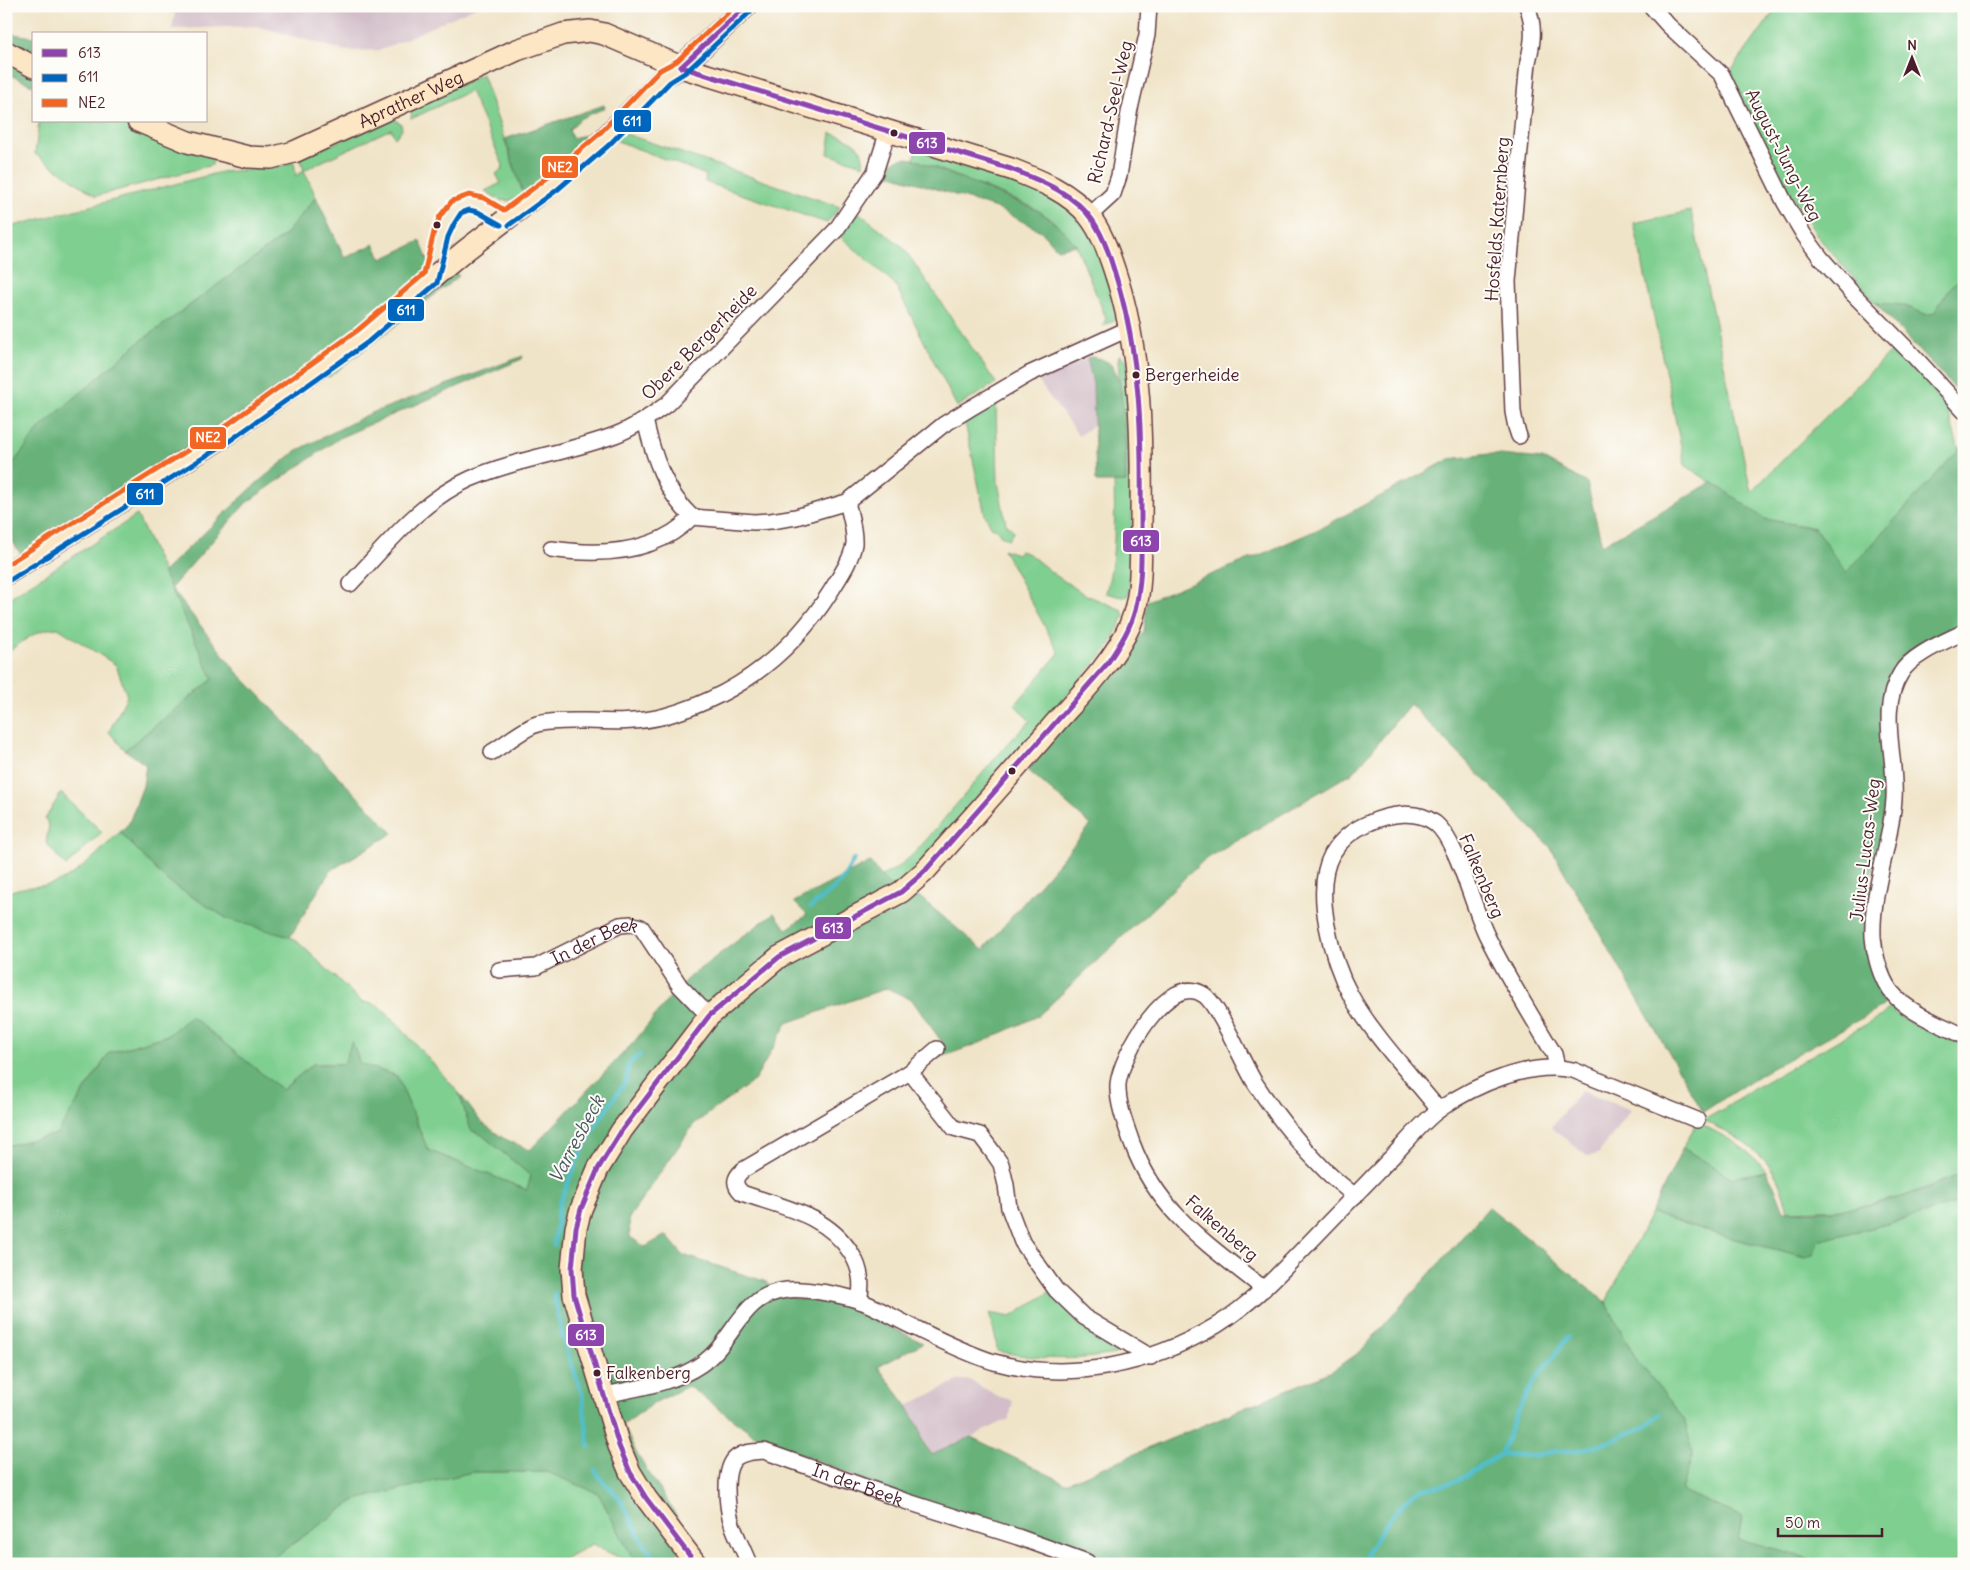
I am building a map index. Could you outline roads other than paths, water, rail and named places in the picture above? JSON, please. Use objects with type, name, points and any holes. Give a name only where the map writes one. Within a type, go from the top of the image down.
[{"type":"street","points":[[6,574],[224,436],[363,336],[466,250],[552,184],[604,139],[665,76],[680,66],[746,6]]},
{"type":"street","name":"Richard-Seel-Weg","points":[[1089,216],[1113,194],[1119,176],[1129,113],[1147,36],[1149,6]]},
{"type":"street","name":"Hosfelds Katernberg","points":[[1519,436],[1513,412],[1508,281],[1528,62],[1533,39],[1533,24],[1527,6]]},
{"type":"street","name":"August-Jung-Weg","points":[[1652,6],[1668,24],[1722,75],[1785,203],[1804,235],[1821,258],[1964,411]]},
{"type":"street","name":"Aprather Weg","points":[[140,122],[188,142],[248,156],[271,158],[294,152],[517,50],[563,34],[590,31],[604,34],[680,66]]},
{"type":"street","points":[[6,52],[32,66]]},
{"type":"street","points":[[680,66],[1011,169],[1044,182],[1067,197],[1089,216],[1101,236],[1122,293],[1138,385],[1141,436],[1140,586],[1130,624],[1119,645],[1078,697],[924,872],[901,892],[779,957],[709,1016],[622,1130],[608,1152],[589,1190],[576,1228],[572,1269],[574,1295],[619,1446],[630,1472],[646,1498],[696,1564]]},
{"type":"street","name":"Obere Bergerheide","points":[[350,584],[415,514],[443,494],[469,480],[505,466],[616,435],[645,420],[666,404],[836,230],[875,172],[888,132]]},
{"type":"street","points":[[645,420],[651,446],[663,477],[673,495],[692,517],[745,522],[771,521],[796,517],[847,502],[943,425],[968,409],[1029,374],[1128,329]]},
{"type":"street","points":[[492,752],[536,725],[550,722],[634,721],[665,716],[723,693],[757,672],[791,643],[820,608],[848,564],[854,543],[847,502]]},
{"type":"street","points":[[551,548],[579,553],[610,552],[642,546],[680,529],[692,517]]},
{"type":"street","name":"Julius-Lucas-Weg","points":[[1964,632],[1909,663],[1900,673],[1892,692],[1888,720],[1894,768],[1894,798],[1877,893],[1873,938],[1883,976],[1896,996],[1915,1011],[1964,1036]]},
{"type":"street","name":"Falkenberg","points":[[1438,1110],[1388,1048],[1351,996],[1330,944],[1325,894],[1328,864],[1337,846],[1348,834],[1378,819],[1406,814],[1418,816],[1428,819],[1442,831],[1454,851],[1486,934],[1510,981],[1554,1054],[1557,1067]]},
{"type":"street","name":"In der Beek","points":[[499,970],[536,967],[620,925],[632,924],[642,930],[680,986],[709,1016]]},
{"type":"street","name":"Falkenberg","points":[[1264,1289],[1188,1229],[1166,1204],[1146,1174],[1132,1144],[1119,1098],[1118,1086],[1121,1071],[1139,1034],[1162,1004],[1176,994],[1186,990],[1195,990],[1205,995],[1214,1006],[1244,1065],[1278,1115],[1321,1166],[1355,1196]]},
{"type":"street","points":[[859,1301],[862,1284],[861,1275],[852,1255],[839,1236],[812,1217],[742,1193],[736,1188],[735,1182],[737,1176],[743,1170],[910,1072],[937,1049]]},
{"type":"street","points":[[604,1395],[665,1382],[701,1364],[719,1348],[744,1312],[753,1303],[764,1296],[788,1290],[804,1290],[859,1301],[959,1350],[1014,1367],[1034,1370],[1090,1370],[1151,1357],[1182,1344],[1218,1324],[1264,1289],[1438,1110],[1498,1079],[1538,1069],[1557,1067],[1573,1070],[1697,1120]]},
{"type":"street","points":[[910,1072],[954,1128],[980,1135],[1001,1164],[1009,1208],[1022,1242],[1056,1290],[1084,1317],[1151,1357]]},
{"type":"street","name":"In der Beek","points":[[749,1564],[732,1523],[727,1478],[730,1466],[736,1458],[747,1452],[764,1451],[905,1502],[1018,1537],[1087,1562]]},
{"type":"waterway","name":"Varresbeck","points":[[811,907],[836,886],[854,859]]},
{"type":"waterway","name":"Varresbeck","points":[[554,1245],[559,1205],[577,1161],[599,1120],[626,1081],[629,1063],[640,1055]]},
{"type":"waterway","name":"Varresbeck","points":[[554,1293],[562,1335],[582,1394],[589,1447]]},
{"type":"waterway","points":[[1501,1454],[1516,1415],[1533,1383],[1568,1337]]},
{"type":"waterway","points":[[1364,1564],[1367,1553],[1389,1519],[1413,1493],[1455,1482],[1501,1454],[1532,1456],[1556,1451],[1593,1448],[1642,1428],[1660,1414]]},
{"type":"waterway","name":"Varresbeck","points":[[595,1470],[620,1500],[640,1537],[654,1557]]},
{"type":"place","name":"Bergerheide","points":[[1136,375]]},
{"type":"place","name":"Falkenberg","points":[[597,1373]]}]
